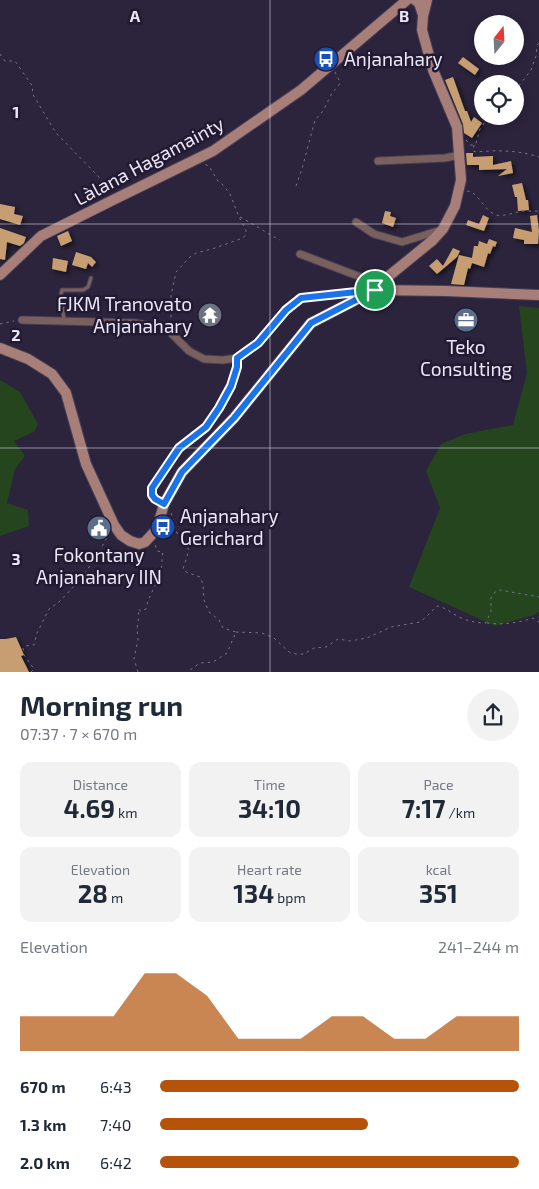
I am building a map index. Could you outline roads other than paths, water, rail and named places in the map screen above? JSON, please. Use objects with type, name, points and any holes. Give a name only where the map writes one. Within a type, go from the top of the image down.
[{"type":"main road","points":[[0,348],[28,358],[52,374],[66,393],[86,464],[114,525],[121,535],[130,541],[139,544],[145,542],[157,529],[164,504],[182,472],[234,418],[311,323],[377,287],[433,240],[443,229],[455,206],[461,180],[457,127],[433,70],[422,30],[425,5],[415,0]]},
{"type":"main road","name":"Làlana Hagamainty","points":[[0,276],[41,236],[213,151],[301,90],[407,1]]},
{"type":"main road","points":[[377,287],[539,295]]},
{"type":"street","points":[[378,161],[444,158],[460,155]]},
{"type":"street","points":[[356,222],[374,234],[402,242],[443,229]]},
{"type":"street","points":[[300,254],[377,287]]},
{"type":"street","points":[[22,320],[135,323],[166,328],[189,351],[204,359],[223,360],[237,358],[258,343],[286,310],[301,298],[377,287]]},
{"type":"lane","points":[[64,321],[62,290],[83,290],[88,287],[91,278]]},
{"type":"place","name":"Anjanahary","points":[[326,59]]},
{"type":"place","name":"FJKM Tranovato Anjanahary","points":[[210,315]]},
{"type":"place","name":"Teko Consulting","points":[[466,320]]},
{"type":"place","name":"Anjanahary Gerichard","points":[[163,527]]},
{"type":"place","name":"Fokontany Anjanahary IIN","points":[[99,528]]}]
